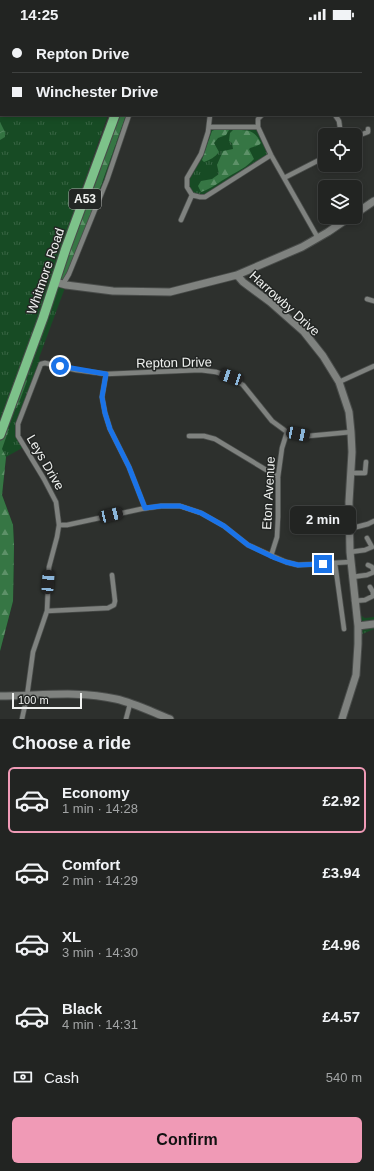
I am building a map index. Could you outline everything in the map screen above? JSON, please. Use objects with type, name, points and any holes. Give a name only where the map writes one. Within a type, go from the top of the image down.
[{"type":"highway","name":"Whitmore Road","points":[[0,435],[59,283],[115,116]]},
{"type":"street","name":"Whitmore Road","points":[[59,283],[74,260],[107,180],[129,116]]},
{"type":"street","points":[[210,116],[209,127],[201,154],[187,178],[187,187],[192,196],[200,198],[205,197],[271,155]]},
{"type":"street","points":[[261,116],[258,119],[258,127],[271,155],[318,238]]},
{"type":"street","points":[[336,116],[339,121],[340,128]]},
{"type":"street","points":[[209,127],[258,127]]},
{"type":"street","points":[[362,134],[368,132],[368,129]]},
{"type":"street","points":[[284,178],[318,161]]},
{"type":"street","points":[[181,220],[192,196]]},
{"type":"street","points":[[362,209],[374,201]]},
{"type":"street","points":[[59,283],[113,291],[170,292],[237,275],[302,247],[339,224]]},
{"type":"street","name":"Harrowby Drive","points":[[237,275],[243,282],[270,302],[304,332],[323,356],[339,382],[349,412],[352,432],[349,502],[350,562],[358,626],[358,644],[356,675],[342,719]]},
{"type":"street","points":[[367,299],[374,301]]},
{"type":"street","name":"Repton Drive","points":[[45,363],[76,370],[106,374],[200,370],[216,372],[231,377],[243,385],[272,421],[287,432],[308,436],[352,432]]},
{"type":"street","name":"Leys Drive","points":[[22,719],[27,696],[33,652],[47,611],[49,567],[59,525],[56,502],[18,436],[17,430],[41,364],[45,363]]},
{"type":"street","points":[[339,382],[374,366]]},
{"type":"street","points":[[106,374],[102,397],[108,424],[112,435],[129,467],[145,508]]},
{"type":"street","name":"Eton Avenue","points":[[271,556],[277,537],[278,477],[282,448],[287,432]]},
{"type":"street","points":[[189,436],[204,436],[215,439],[278,477]]},
{"type":"street","points":[[351,473],[365,473],[366,462]]},
{"type":"street","points":[[59,525],[67,525],[145,508],[180,506],[201,513],[224,526],[248,545],[286,562],[298,565],[350,562]]},
{"type":"street","points":[[349,529],[374,521]]},
{"type":"street","points":[[350,552],[365,550],[372,547],[367,538]]},
{"type":"street","points":[[335,563],[344,629]]},
{"type":"street","points":[[352,577],[367,575],[374,572],[372,567],[368,565]]},
{"type":"street","points":[[47,611],[108,608],[114,605],[115,601],[112,575]]},
{"type":"street","points":[[354,601],[365,600],[373,596],[370,586]]},
{"type":"street","points":[[358,626],[374,624]]},
{"type":"street","points":[[0,696],[27,696],[66,693],[104,697],[116,699],[170,719]]},
{"type":"street","points":[[126,719],[130,704]]},
{"type":"green space","points":[[0,116],[108,116],[75,209],[40,317],[0,420]]},
{"type":"green space","points":[[115,116],[129,116],[109,173],[69,274],[55,282]]},
{"type":"green space","points":[[120,116],[126,116],[88,222],[64,281],[61,280],[60,275]]},
{"type":"green space","points":[[209,127],[258,127],[271,155],[205,197],[195,197],[186,182],[201,154]]},
{"type":"green space","points":[[229,130],[226,135],[218,138],[214,143],[219,152],[204,162],[202,160],[212,131]]},
{"type":"green space","points":[[233,130],[250,131],[256,135],[261,143],[249,149],[254,159],[242,169],[201,192],[198,186],[201,181],[212,179],[219,174],[217,165],[223,151],[233,149],[232,143],[229,141],[230,133]]},
{"type":"green space","points":[[55,282],[66,285],[39,358],[41,364],[18,424],[18,436],[24,447],[6,457],[2,495],[13,525],[13,601],[0,651],[0,435]]},
{"type":"green space","points":[[26,379],[27,381],[17,408],[15,408],[13,406],[22,381]]},
{"type":"green space","points":[[5,427],[9,429],[2,449],[6,457],[2,495],[13,525],[13,601],[0,651],[0,441]]},
{"type":"green space","points":[[360,615],[365,618],[374,617],[374,629],[358,636]]},
{"type":"water","points":[[0,122],[5,132],[5,137],[0,140]]},
{"type":"route","points":[[60,366],[106,374],[102,397],[105,413],[110,429],[129,467],[145,508],[180,506],[201,513],[224,526],[248,545],[275,558],[298,565],[323,564]]}]
